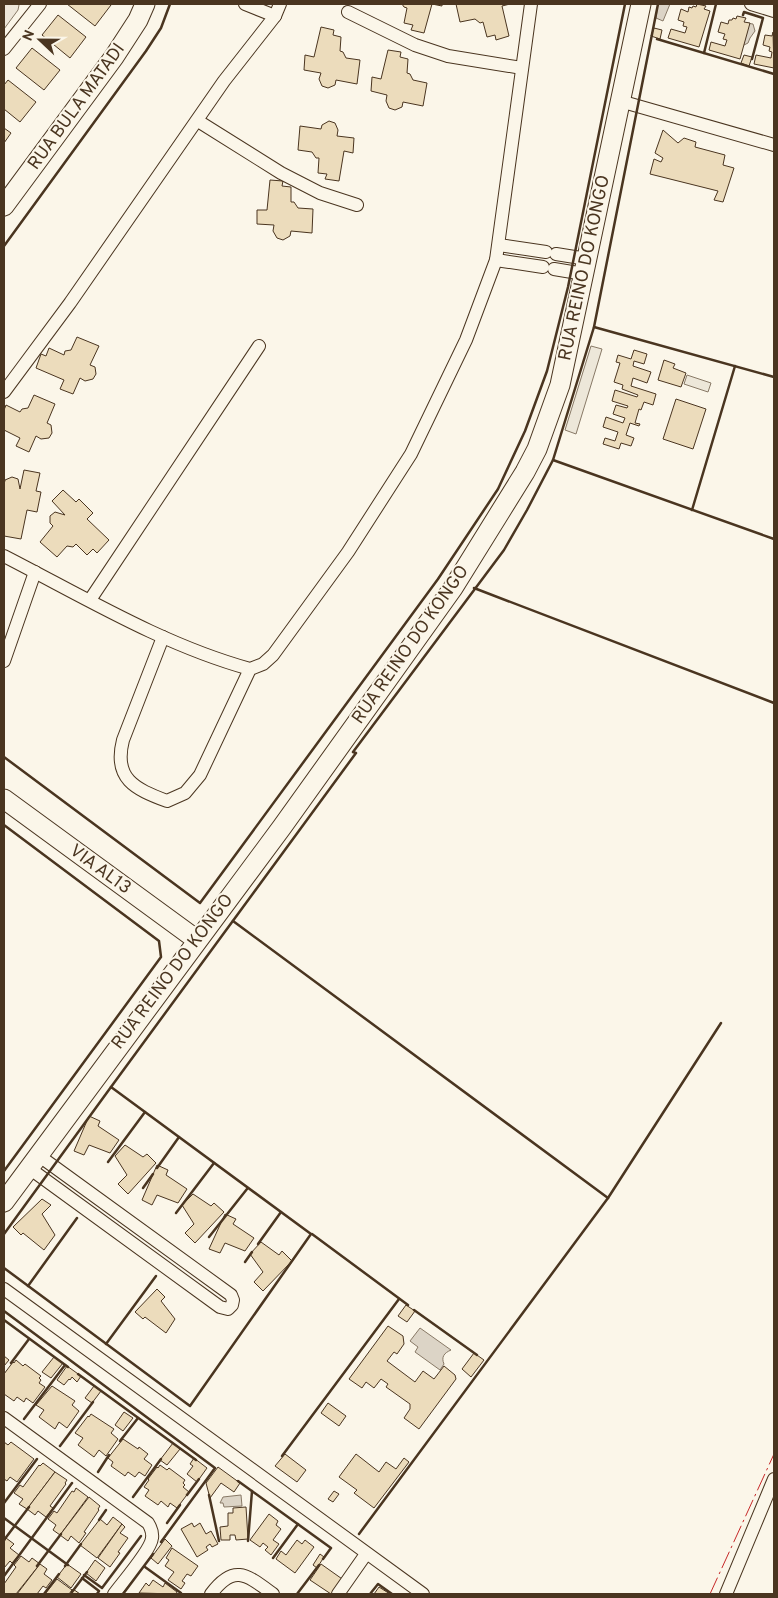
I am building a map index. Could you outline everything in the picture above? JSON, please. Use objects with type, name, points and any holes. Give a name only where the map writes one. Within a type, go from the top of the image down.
[{"type":"street","points":[[4,49],[40,4]]},
{"type":"street","name":"RUA BULA MATADI","points":[[6,199],[114,57],[138,20],[145,4]]},
{"type":"street","points":[[4,556],[163,637],[222,661],[250,669],[263,664],[273,655],[348,552],[411,454],[466,340],[496,260],[499,245],[531,4]]},
{"type":"street","name":"RUA REINO DO KONGO","points":[[4,1202],[282,827],[453,588],[525,472],[537,449],[560,385],[641,4]]},
{"type":"street","points":[[751,4],[774,11]]},
{"type":"street","points":[[4,392],[70,303],[198,122],[224,81],[278,10],[252,5]]},
{"type":"street","points":[[348,12],[415,45],[448,56],[522,68]]},
{"type":"street","points":[[620,101],[774,145]]},
{"type":"street","points":[[198,122],[289,177],[320,193],[357,205]]},
{"type":"street","points":[[499,245],[551,253],[585,266]]},
{"type":"street","points":[[496,260],[548,268],[585,266]]},
{"type":"street","points":[[90,600],[258,346]]},
{"type":"street","points":[[4,661],[35,572]]},
{"type":"street","points":[[163,637],[123,740],[120,753],[121,768],[130,783],[147,794],[167,801],[185,793],[200,775],[250,669]]},
{"type":"street","name":"VIA AL13","points":[[4,799],[197,940]]},
{"type":"street","points":[[33,1162],[229,1294],[234,1300],[232,1306],[228,1309],[220,1307],[33,1162]]},
{"type":"street","points":[[4,1289],[423,1594]]},
{"type":"street","points":[[4,1418],[148,1523],[151,1528],[152,1539],[150,1544],[114,1594]]},
{"type":"street","points":[[726,1594],[774,1479]]},
{"type":"street","points":[[338,1594],[366,1554]]},
{"type":"street","points":[[210,1594],[224,1579],[240,1575],[247,1576],[270,1593]]},
{"type":"shaded area","points":[[4,4],[19,5],[18,10],[4,29]]},
{"type":"shaded area","points":[[658,4],[670,4],[663,21],[656,18]]},
{"type":"shaded area","points":[[746,23],[753,24],[755,31],[748,43],[744,45],[742,43]]},
{"type":"shaded area","points":[[591,346],[602,349],[576,434],[565,430]]},
{"type":"shaded area","points":[[687,375],[711,383],[708,392],[684,384]]},
{"type":"shaded area","points":[[420,1328],[451,1350],[444,1356],[444,1364],[440,1370],[415,1352],[418,1347],[410,1341]]},
{"type":"shaded area","points":[[241,1495],[242,1506],[224,1507],[223,1503],[220,1503],[223,1497]]},
{"type":"building","points":[[67,4],[109,4],[111,5],[95,26]]},
{"type":"building","points":[[402,4],[432,4],[424,33],[411,30],[413,25],[404,23],[407,8]]},
{"type":"building","points":[[456,4],[510,4],[502,6],[509,36],[496,40],[495,35],[487,37],[483,22],[480,23],[475,19],[460,22]]},
{"type":"building","points":[[697,4],[706,6],[704,9],[710,11],[699,47],[668,38],[671,29],[685,33],[687,27],[683,26],[684,22],[678,20],[681,9],[688,12],[689,7],[696,7]]},
{"type":"building","points":[[58,15],[86,37],[70,58],[42,35]]},
{"type":"building","points":[[737,16],[746,18],[744,22],[750,23],[740,59],[709,50],[711,42],[725,46],[727,40],[723,39],[725,34],[718,32],[721,22],[728,24],[729,20],[736,19]]},
{"type":"building","points":[[321,27],[334,30],[333,35],[341,37],[340,51],[343,52],[346,58],[360,60],[357,84],[336,80],[335,85],[328,88],[322,86],[319,79],[321,73],[304,70],[305,55],[314,57]]},
{"type":"building","points":[[654,28],[662,30],[660,39],[651,36]]},
{"type":"building","points":[[773,32],[774,68],[754,64],[756,55],[771,58],[772,52],[769,51],[770,47],[763,45],[765,35],[772,36]]},
{"type":"building","points":[[32,48],[60,70],[44,90],[16,68]]},
{"type":"building","points":[[388,50],[401,52],[400,57],[408,59],[407,73],[410,74],[413,80],[427,83],[423,106],[403,102],[402,107],[395,110],[389,108],[386,101],[387,95],[371,91],[372,77],[381,79]]},
{"type":"building","points":[[744,55],[752,57],[749,66],[741,63]]},
{"type":"building","points":[[8,80],[36,102],[20,122],[4,109],[4,85]]},
{"type":"building","points":[[329,121],[335,123],[338,130],[337,136],[354,138],[353,153],[344,151],[339,181],[325,179],[327,174],[318,173],[319,158],[316,158],[312,152],[298,150],[300,126],[321,129],[322,125]]},
{"type":"building","points":[[4,128],[11,133],[4,143]]},
{"type":"building","points":[[663,130],[678,143],[684,138],[696,142],[695,147],[725,155],[723,165],[734,168],[723,202],[714,200],[718,191],[650,174],[654,159],[661,162],[663,158],[655,153]]},
{"type":"building","points":[[270,180],[283,181],[282,186],[291,187],[291,202],[294,202],[298,208],[313,209],[312,233],[291,231],[290,236],[283,240],[277,238],[273,231],[274,225],[257,224],[257,210],[267,210]]},
{"type":"building","points":[[77,337],[99,346],[90,365],[95,367],[96,374],[93,379],[85,381],[80,378],[73,394],[60,389],[64,380],[36,368],[41,354],[46,356],[49,348],[64,355],[65,351],[71,350]]},
{"type":"building","points":[[634,350],[647,354],[644,364],[634,361],[633,366],[651,372],[647,383],[633,378],[631,386],[656,394],[653,405],[644,402],[641,410],[639,409],[635,423],[640,424],[639,426],[630,423],[626,435],[634,438],[631,446],[621,443],[619,449],[603,444],[605,438],[615,441],[618,432],[603,427],[606,417],[623,423],[625,418],[613,414],[616,405],[627,408],[628,406],[612,401],[615,390],[637,397],[638,395],[622,389],[623,385],[614,382],[620,363],[616,362],[618,355],[631,359]]},
{"type":"building","points":[[664,360],[675,364],[673,368],[686,373],[681,387],[658,380]]},
{"type":"building","points":[[34,395],[55,404],[47,423],[51,425],[52,433],[49,438],[41,439],[36,436],[29,452],[16,446],[20,438],[4,430],[4,410],[6,405],[20,412],[22,409],[28,408]]},
{"type":"building","points":[[676,399],[706,409],[693,449],[663,439]]},
{"type":"building","points":[[24,470],[40,473],[36,491],[41,492],[37,512],[27,510],[21,539],[4,536],[4,485],[5,480],[12,477],[18,479],[20,489]]},
{"type":"building","points":[[63,490],[76,502],[79,499],[93,513],[87,519],[109,540],[97,553],[93,549],[87,555],[76,544],[73,547],[67,546],[57,557],[40,542],[53,526],[50,523],[50,516],[55,512],[65,515],[52,501]]},
{"type":"building","points":[[89,1116],[100,1121],[98,1126],[119,1140],[110,1153],[89,1145],[84,1155],[74,1151]]},
{"type":"building","points":[[125,1145],[143,1157],[147,1154],[156,1163],[128,1194],[118,1184],[127,1175],[115,1156]]},
{"type":"building","points":[[157,1165],[168,1170],[166,1175],[187,1189],[178,1203],[157,1195],[152,1205],[142,1200]]},
{"type":"building","points":[[193,1194],[211,1206],[214,1203],[224,1212],[195,1243],[185,1233],[194,1224],[182,1205]]},
{"type":"building","points":[[42,1199],[51,1205],[42,1214],[55,1235],[44,1250],[23,1233],[21,1235],[13,1227]]},
{"type":"building","points":[[225,1214],[236,1219],[233,1224],[254,1238],[245,1251],[225,1243],[220,1253],[209,1249]]},
{"type":"building","points":[[261,1242],[279,1255],[282,1251],[292,1261],[263,1291],[254,1282],[263,1272],[250,1254]]},
{"type":"building","points":[[157,1289],[165,1297],[161,1301],[175,1319],[166,1333],[135,1312]]},
{"type":"building","points":[[406,1305],[415,1311],[407,1322],[398,1316]]},
{"type":"building","points":[[388,1326],[403,1336],[404,1344],[397,1354],[394,1352],[387,1361],[415,1382],[423,1371],[434,1379],[444,1366],[455,1375],[456,1379],[419,1429],[404,1418],[410,1409],[410,1404],[386,1387],[388,1384],[381,1379],[374,1388],[366,1382],[362,1388],[349,1379]]},
{"type":"building","points":[[474,1353],[484,1360],[471,1377],[462,1369]]},
{"type":"building","points":[[4,1356],[9,1360],[4,1366]]},
{"type":"building","points":[[54,1357],[63,1363],[51,1378],[42,1372]]},
{"type":"building","points":[[16,1360],[41,1376],[39,1383],[45,1387],[33,1403],[26,1398],[24,1402],[17,1397],[14,1401],[4,1394],[4,1374]]},
{"type":"building","points":[[67,1366],[81,1376],[77,1382],[72,1377],[64,1385],[57,1380]]},
{"type":"building","points":[[52,1386],[75,1401],[72,1405],[79,1411],[67,1428],[59,1422],[55,1429],[39,1417],[44,1410],[36,1405]]},
{"type":"building","points":[[94,1386],[101,1391],[92,1403],[85,1398]]},
{"type":"building","points":[[328,1403],[346,1416],[339,1426],[321,1413]]},
{"type":"building","points":[[124,1412],[133,1418],[123,1431],[115,1425]]},
{"type":"building","points":[[91,1414],[114,1429],[111,1433],[118,1439],[106,1456],[99,1450],[94,1457],[78,1445],[83,1438],[75,1433]]},
{"type":"building","points":[[123,1439],[148,1454],[144,1459],[152,1465],[145,1476],[139,1472],[135,1477],[128,1472],[125,1476],[111,1466],[113,1462],[108,1458]]},
{"type":"building","points":[[4,1442],[8,1445],[11,1442],[34,1459],[17,1482],[10,1477],[7,1481],[4,1479]]},
{"type":"building","points":[[173,1443],[180,1449],[167,1465],[160,1460]]},
{"type":"building","points":[[285,1454],[306,1470],[297,1482],[275,1466]]},
{"type":"building","points":[[356,1454],[379,1472],[386,1462],[396,1469],[404,1458],[409,1462],[374,1508],[354,1493],[357,1490],[339,1477]]},
{"type":"building","points":[[194,1458],[207,1468],[197,1482],[187,1474],[193,1466],[190,1464]]},
{"type":"building","points":[[43,1463],[55,1472],[27,1509],[19,1504],[23,1499],[14,1493],[20,1485],[23,1487],[39,1465]]},
{"type":"building","points":[[160,1465],[167,1470],[169,1468],[185,1480],[183,1487],[189,1492],[177,1508],[170,1503],[168,1507],[161,1501],[158,1505],[145,1496],[149,1490],[144,1487]]},
{"type":"building","points":[[218,1467],[240,1483],[234,1492],[221,1483],[210,1498],[206,1483]]},
{"type":"building","points":[[55,1472],[67,1480],[66,1484],[50,1506],[53,1508],[46,1517],[38,1511],[35,1515],[27,1509]]},
{"type":"building","points":[[76,1488],[88,1497],[60,1535],[53,1530],[56,1525],[48,1519],[54,1511],[57,1513]]},
{"type":"building","points":[[334,1491],[339,1494],[333,1502],[328,1499]]},
{"type":"building","points":[[89,1497],[100,1506],[99,1510],[79,1543],[71,1536],[68,1541],[60,1535]]},
{"type":"building","points":[[246,1507],[248,1539],[236,1540],[235,1535],[230,1535],[230,1540],[221,1540],[220,1527],[228,1526],[228,1513],[233,1513],[233,1508]]},
{"type":"building","points":[[269,1514],[278,1521],[276,1525],[281,1529],[273,1540],[279,1544],[271,1555],[265,1550],[268,1547],[263,1543],[260,1547],[250,1540]]},
{"type":"building","points":[[113,1517],[122,1524],[97,1558],[80,1545],[100,1519],[107,1525]]},
{"type":"building","points":[[192,1523],[194,1527],[200,1523],[206,1534],[211,1531],[218,1544],[212,1547],[210,1544],[206,1547],[208,1550],[197,1557],[181,1529]]},
{"type":"building","points":[[122,1524],[125,1527],[120,1533],[128,1538],[110,1567],[98,1558]]},
{"type":"building","points":[[6,1538],[14,1544],[10,1548],[19,1555],[4,1568],[4,1542]]},
{"type":"building","points":[[165,1539],[172,1546],[158,1564],[151,1558]]},
{"type":"building","points":[[297,1540],[302,1544],[305,1540],[314,1547],[295,1573],[276,1559],[281,1551],[286,1555]]},
{"type":"building","points":[[172,1548],[198,1566],[191,1576],[187,1574],[182,1581],[185,1583],[181,1589],[168,1580],[174,1572],[165,1566],[169,1560],[166,1558]]},
{"type":"building","points":[[320,1554],[324,1557],[317,1568],[313,1565]]},
{"type":"building","points":[[21,1556],[29,1562],[32,1558],[40,1564],[16,1594],[4,1594],[4,1584]]},
{"type":"building","points":[[95,1560],[105,1568],[96,1581],[86,1573]]},
{"type":"building","points":[[40,1564],[47,1569],[44,1574],[52,1580],[46,1588],[43,1586],[37,1594],[17,1594]]},
{"type":"building","points":[[67,1564],[81,1574],[71,1588],[57,1577]]},
{"type":"building","points":[[321,1564],[345,1581],[336,1594],[331,1594],[310,1580]]},
{"type":"building","points":[[57,1579],[72,1590],[69,1594],[45,1594]]},
{"type":"building","points":[[153,1580],[163,1587],[165,1583],[177,1592],[176,1594],[139,1593],[146,1583],[149,1586]]},
{"type":"building","points":[[379,1587],[390,1594],[374,1594]]},
{"type":"building","points":[[73,1589],[80,1594],[70,1594]]},
{"type":"wall","points":[[4,246],[146,51],[161,28],[170,4]]},
{"type":"wall","points":[[4,757],[200,903],[438,579],[498,489],[525,431],[547,371],[568,287],[625,4]]},
{"type":"wall","points":[[111,1087],[356,753],[353,752],[504,550],[553,460],[594,327],[658,4]]},
{"type":"wall","points":[[704,53],[716,4]]},
{"type":"wall","points":[[743,15],[744,12],[763,18],[752,59]]},
{"type":"wall","points":[[657,39],[774,74]]},
{"type":"wall","points":[[594,327],[774,377]]},
{"type":"wall","points":[[692,510],[735,366]]},
{"type":"wall","points":[[553,460],[774,539]]},
{"type":"wall","points":[[474,588],[774,703]]},
{"type":"wall","points":[[4,825],[159,941],[161,957],[4,1171]]},
{"type":"wall","points":[[233,921],[608,1198]]},
{"type":"wall","points":[[359,1534],[608,1198],[721,1023]]},
{"type":"wall","points":[[4,1234],[111,1087],[311,1234],[190,1406],[4,1268]]},
{"type":"wall","points":[[108,1162],[145,1112]]},
{"type":"wall","points":[[157,1168],[179,1137]]},
{"type":"wall","points":[[176,1213],[214,1163]]},
{"type":"wall","points":[[143,1188],[153,1174]]},
{"type":"wall","points":[[209,1237],[247,1189]]},
{"type":"wall","points":[[258,1244],[281,1212]]},
{"type":"wall","points":[[28,1286],[77,1218]]},
{"type":"wall","points":[[312,1234],[408,1305]]},
{"type":"wall","points":[[245,1262],[252,1252]]},
{"type":"wall","points":[[106,1344],[156,1276]]},
{"type":"wall","points":[[282,1456],[399,1299]]},
{"type":"wall","points":[[414,1310],[477,1355]]},
{"type":"wall","points":[[4,1311],[215,1468],[161,1542]]},
{"type":"wall","points":[[4,1320],[68,1367]]},
{"type":"wall","points":[[11,1363],[29,1339]]},
{"type":"wall","points":[[24,1419],[65,1365]]},
{"type":"wall","points":[[78,1374],[196,1460]]},
{"type":"wall","points":[[60,1446],[93,1402]]},
{"type":"wall","points":[[120,1441],[138,1418]]},
{"type":"wall","points":[[98,1472],[109,1455]]},
{"type":"wall","points":[[4,1503],[37,1459]]},
{"type":"wall","points":[[133,1497],[161,1459]]},
{"type":"wall","points":[[187,1495],[199,1479]]},
{"type":"wall","points":[[238,1481],[331,1548],[323,1559]]},
{"type":"wall","points":[[4,1576],[72,1483]]},
{"type":"wall","points":[[248,1541],[252,1491]]},
{"type":"wall","points":[[209,1495],[219,1541]]},
{"type":"wall","points":[[167,1523],[180,1505]]},
{"type":"wall","points":[[4,1540],[29,1507]]},
{"type":"wall","points":[[99,1520],[106,1510]]},
{"type":"wall","points":[[4,1518],[68,1565]]},
{"type":"wall","points":[[273,1558],[298,1524]]},
{"type":"wall","points":[[37,1566],[61,1534]]},
{"type":"wall","points":[[84,1575],[102,1588],[141,1536]]},
{"type":"wall","points":[[65,1566],[81,1544]]},
{"type":"wall","points":[[123,1594],[153,1554]]},
{"type":"wall","points":[[297,1594],[319,1565]]},
{"type":"wall","points":[[145,1567],[181,1593]]},
{"type":"wall","points":[[72,1592],[87,1572]]},
{"type":"wall","points":[[44,1594],[59,1574]]},
{"type":"wall","points":[[82,1578],[99,1591],[97,1594]]},
{"type":"wall","points":[[370,1594],[378,1584],[392,1594]]},
{"type":"power","points":[[710,1594],[774,1454]]}]
